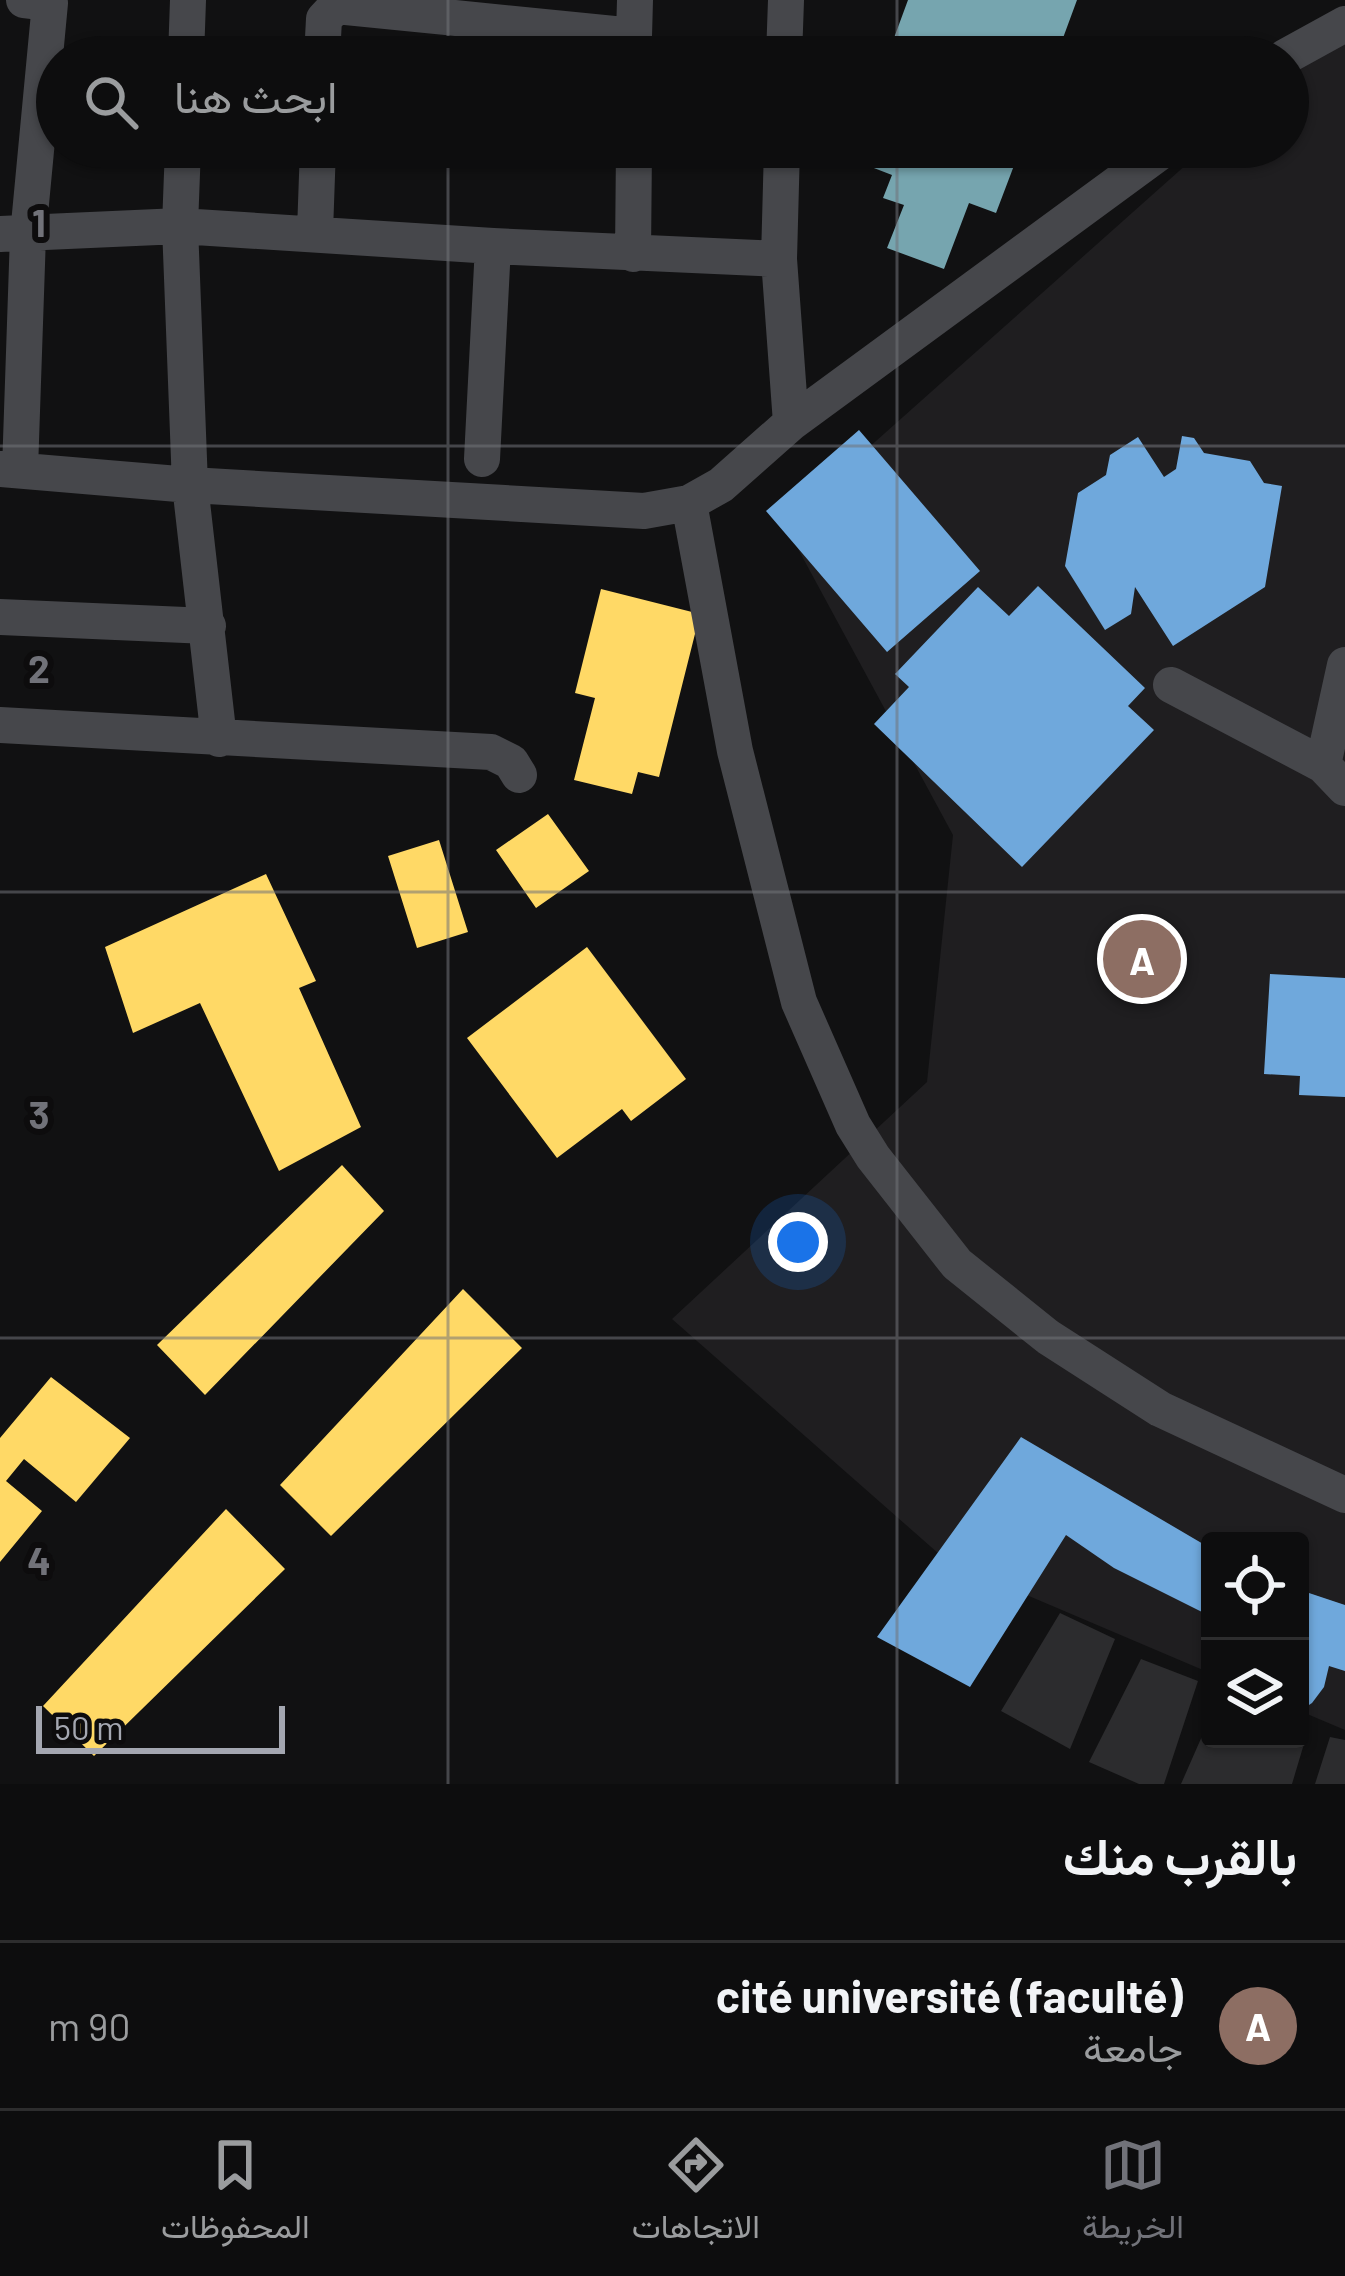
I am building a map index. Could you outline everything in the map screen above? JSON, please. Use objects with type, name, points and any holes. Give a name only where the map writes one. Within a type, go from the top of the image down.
[{"type":"street","points":[[187,36],[188,0]]},
{"type":"street","points":[[785,36],[786,0]]},
{"type":"street","points":[[38,36],[42,1]]},
{"type":"street","points":[[323,36],[324,19],[335,6],[635,31]]},
{"type":"street","points":[[1309,44],[1345,24]]},
{"type":"street","points":[[36,51],[14,234],[10,470],[644,511],[689,503],[721,485],[791,423],[1138,168]]},
{"type":"street","points":[[182,168],[180,226],[190,485],[219,739]]},
{"type":"street","points":[[315,232],[317,168]]},
{"type":"street","points":[[633,254],[634,168]]},
{"type":"street","points":[[781,168],[779,259],[791,423]]},
{"type":"street","points":[[14,234],[180,226],[779,259]]},
{"type":"street","points":[[482,459],[493,246]]},
{"type":"street","points":[[689,503],[735,752],[799,1001],[853,1125],[873,1156],[957,1264],[1048,1337],[1160,1409],[1345,1495]]},
{"type":"street","points":[[0,617],[208,626]]},
{"type":"street","points":[[1171,685],[1334,777],[1345,665]]},
{"type":"street","points":[[0,725],[491,752],[511,762],[519,776]]},
{"type":"shaded area","points":[[1342,26],[1345,1730],[1309,1715],[1309,1532],[1201,1532],[1201,1669],[947,1561],[672,1319],[927,1082],[953,835],[784,523],[1182,168],[1309,168],[1309,55]]},
{"type":"building: سكن","points":[[601,589],[700,614],[659,777],[638,772],[632,794],[574,780],[595,698],[575,693]]},
{"type":"building: سكن","points":[[548,814],[589,871],[536,908],[496,850]]},
{"type":"building: سكن","points":[[439,840],[468,932],[417,948],[388,856]]},
{"type":"building: سكن","points":[[266,874],[316,981],[299,988],[361,1127],[279,1171],[200,1003],[133,1033],[105,947]]},
{"type":"building: سكن","points":[[587,947],[686,1079],[631,1121],[622,1109],[557,1158],[467,1038]]},
{"type":"building: سكن","points":[[342,1165],[384,1211],[205,1395],[157,1345]]},
{"type":"building: سكن","points":[[463,1289],[522,1348],[331,1536],[280,1485]]},
{"type":"building: سكن","points":[[51,1377],[130,1438],[76,1502],[24,1459],[6,1481],[42,1511],[0,1562],[0,1438]]},
{"type":"building: سكن","points":[[226,1509],[285,1569],[94,1756],[43,1706]]},
{"type":"building: مدارس","points":[[859,430],[980,571],[887,652],[766,511]]},
{"type":"building: مدارس","points":[[1182,436],[1194,438],[1204,453],[1250,461],[1264,483],[1282,486],[1265,587],[1173,646],[1135,587],[1131,614],[1105,630],[1065,566],[1078,493],[1106,475],[1110,455],[1138,437],[1164,477],[1176,469]]},
{"type":"building: مدارس","points":[[1038,586],[1145,688],[1128,706],[1154,730],[1022,867],[874,724],[909,687],[895,674],[978,587],[1009,616]]},
{"type":"building: مدارس","points":[[1270,974],[1345,978],[1345,1097],[1299,1095],[1300,1076],[1264,1074]]},
{"type":"building: مدارس","points":[[1021,1437],[1201,1543],[1201,1612],[1114,1568],[1066,1535],[970,1687],[877,1637]]},
{"type":"building: مدارس","points":[[1309,1593],[1345,1605],[1345,1671],[1329,1666],[1324,1687],[1309,1705]]},
{"type":"building: مرافق عامة","points":[[908,0],[1077,0],[1064,36],[895,36]]},
{"type":"building: مرافق عامة","points":[[874,168],[1013,168],[996,213],[969,203],[944,269],[887,248],[904,205],[883,198],[892,175]]},
{"type":"building: أخرى","points":[[1060,1613],[1115,1639],[1070,1749],[1001,1711]]},
{"type":"building: أخرى","points":[[1141,1659],[1198,1681],[1164,1784],[1139,1784],[1089,1762]]},
{"type":"building: أخرى","points":[[1330,1737],[1345,1740],[1345,1784],[1315,1784]]},
{"type":"building: أخرى","points":[[1201,1738],[1201,1748],[1303,1748],[1292,1784],[1181,1784]]},
{"type":"place","name":"cité université (faculté)","points":[[1142,959]]}]
